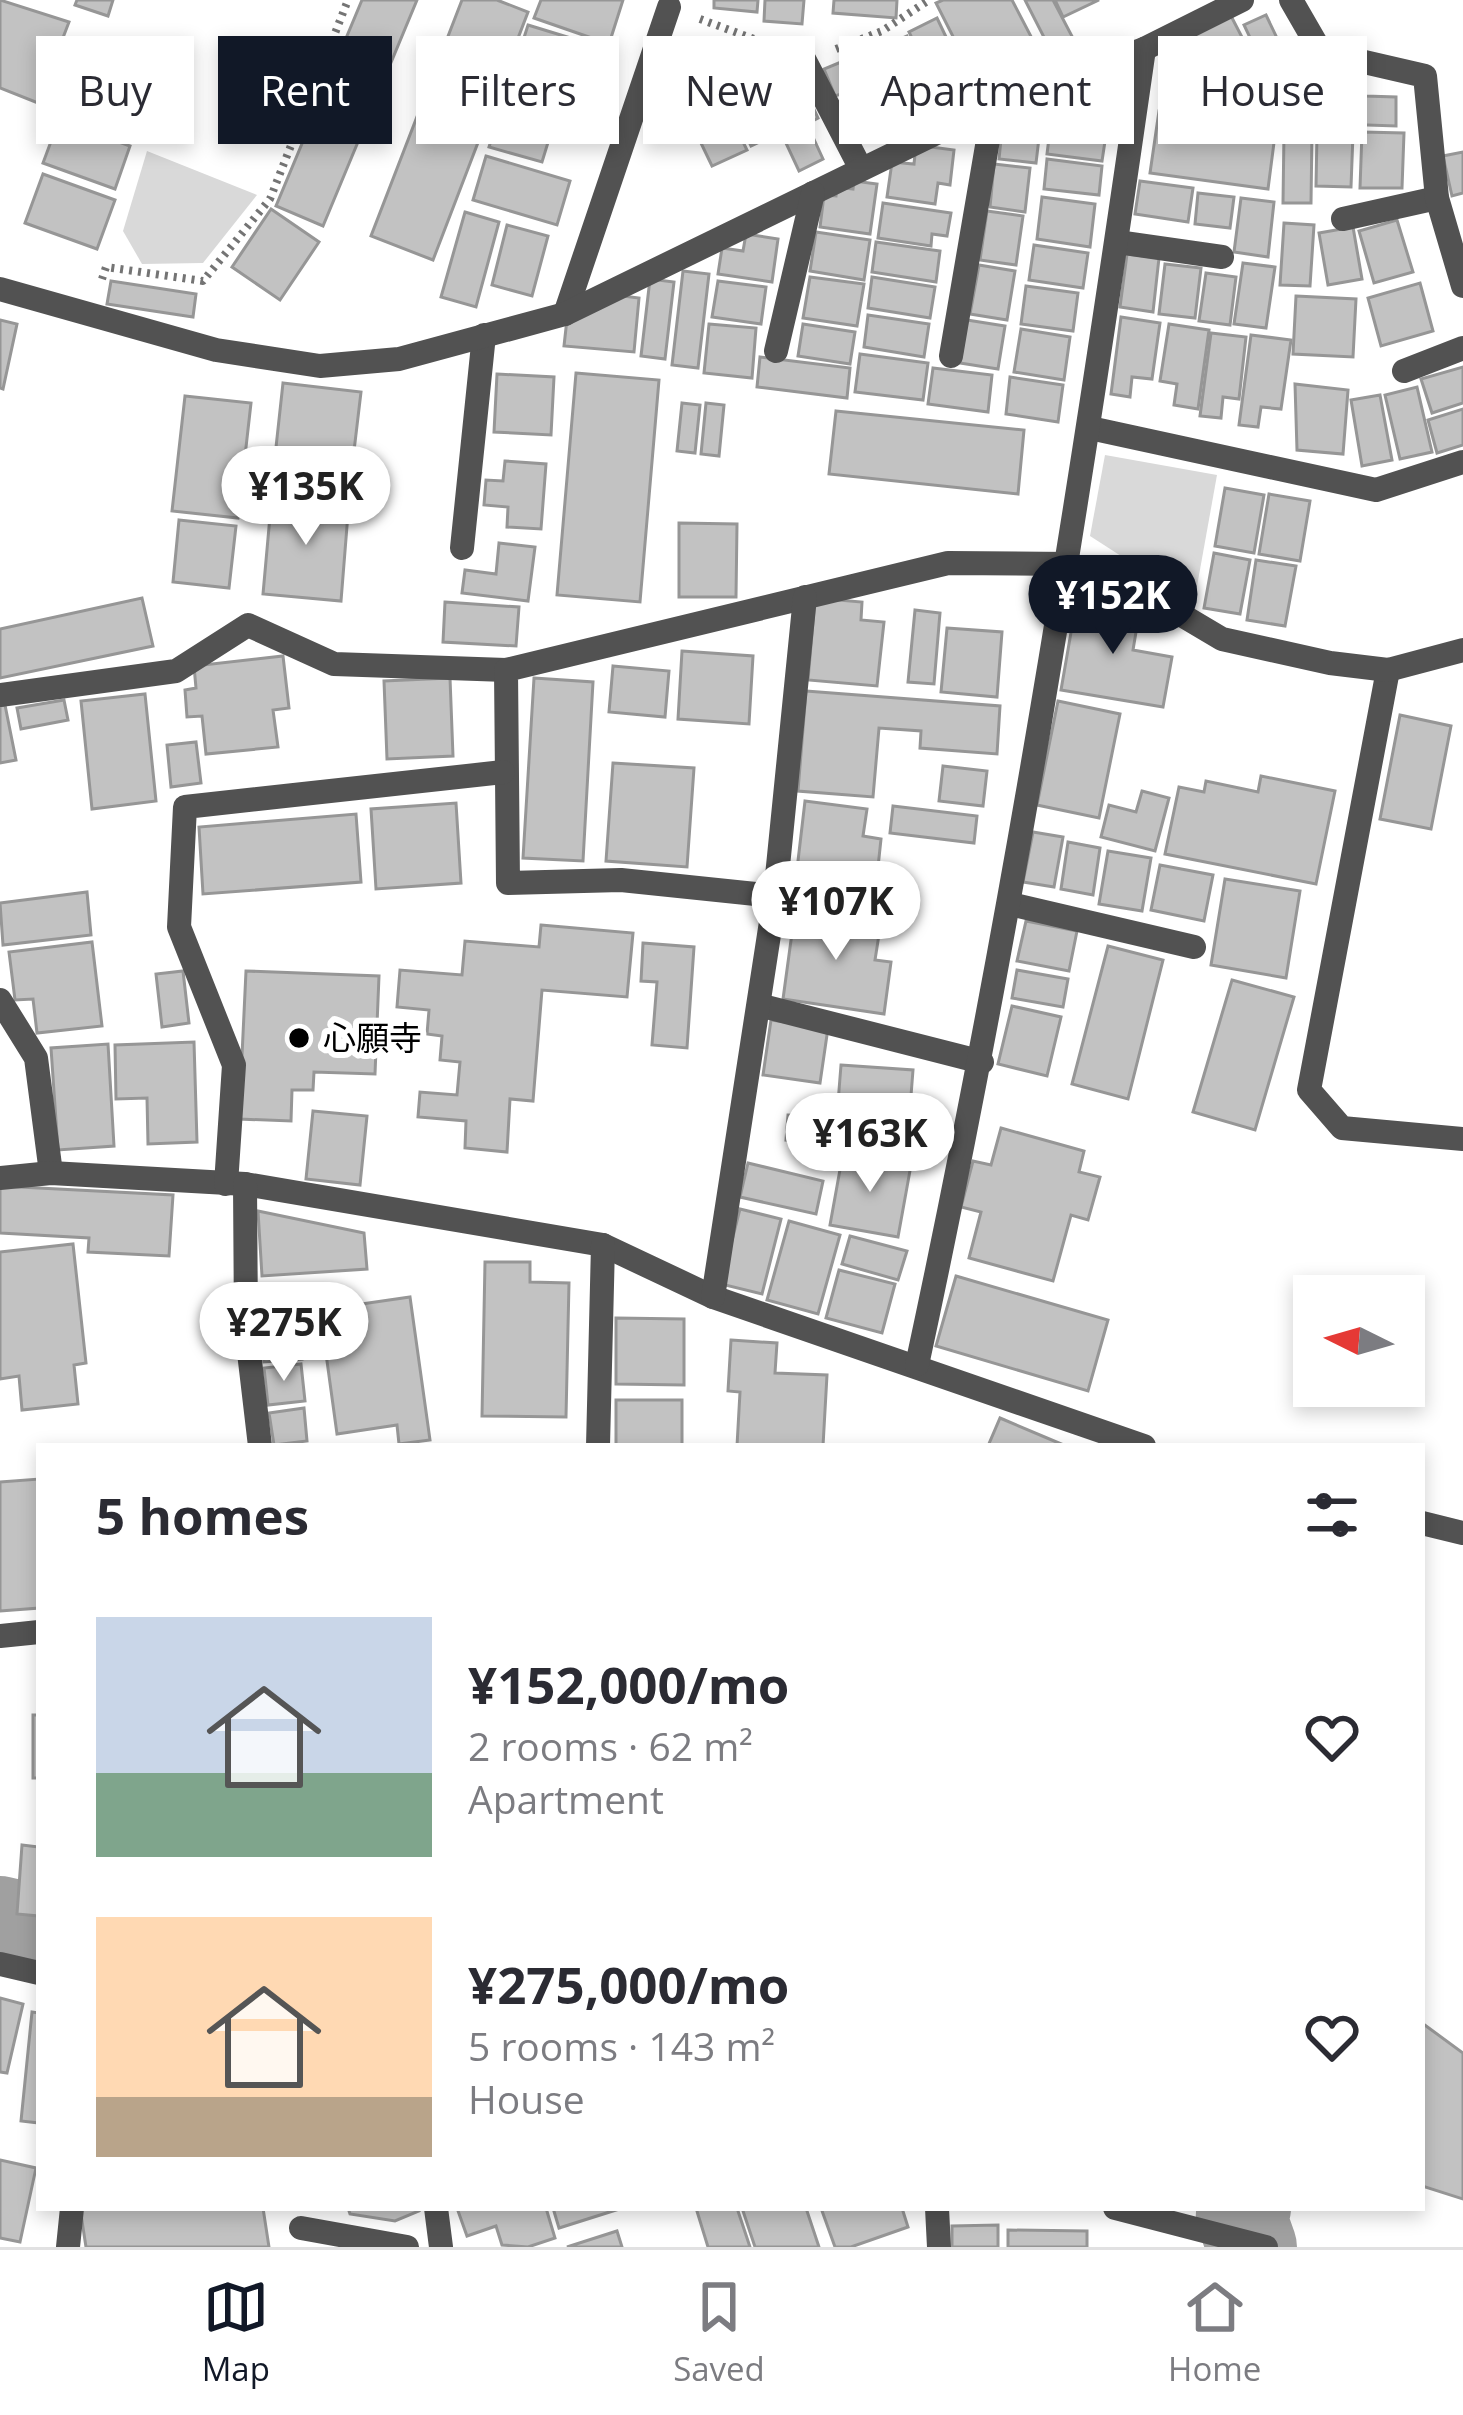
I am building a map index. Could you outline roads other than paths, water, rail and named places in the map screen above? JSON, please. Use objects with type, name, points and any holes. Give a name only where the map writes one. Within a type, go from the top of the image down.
[{"type":"street","points":[[1134,53],[1242,0]]},
{"type":"street","points":[[1292,0],[1321,52],[1425,76],[1437,198],[1463,286]]},
{"type":"street","points":[[565,314],[669,7]]},
{"type":"street","points":[[917,1365],[982,1063],[1070,565],[1144,49]]},
{"type":"street","points":[[815,80],[861,169]]},
{"type":"street","points":[[0,289],[216,350],[320,366],[400,359],[565,314],[913,144]]},
{"type":"street","points":[[951,356],[987,144]]},
{"type":"street","points":[[776,351],[813,193]]},
{"type":"street","points":[[1342,219],[1437,198]]},
{"type":"street","points":[[1117,242],[1222,257]]},
{"type":"street","points":[[462,548],[484,335]]},
{"type":"street","points":[[1404,371],[1463,348]]},
{"type":"street","points":[[1090,428],[1376,490],[1463,462]]},
{"type":"street","points":[[0,695],[176,671],[248,625],[334,664],[506,670],[948,563],[1070,565],[1136,588],[1222,639],[1388,670],[1463,650]]},
{"type":"street","points":[[713,1297],[775,896],[805,597]]},
{"type":"street","points":[[506,670],[502,772],[508,883],[621,880],[775,896]]},
{"type":"street","points":[[1388,670],[1309,1090],[1342,1128],[1463,1139]]},
{"type":"street","points":[[260,1443],[236,1184],[234,1066],[179,926],[185,807],[502,772]]},
{"type":"street","points":[[1010,904],[1194,947]]},
{"type":"street","points":[[0,1000],[36,1058],[51,1173]]},
{"type":"street","points":[[759,1005],[982,1063]]},
{"type":"street","points":[[0,1178],[51,1173],[236,1184],[603,1245],[713,1297],[1136,1443]]},
{"type":"street","points":[[598,1443],[603,1245]]},
{"type":"street","points":[[1425,1523],[1462,1529]]},
{"type":"street","points":[[0,1636],[36,1632]]},
{"type":"street","points":[[0,1964],[36,1972]]},
{"type":"street","points":[[68,2247],[72,2211]]},
{"type":"street","points":[[436,2211],[441,2247]]},
{"type":"street","points":[[937,2211],[939,2247]]},
{"type":"street","points":[[1125,2211],[1266,2247]]},
{"type":"street","points":[[302,2228],[407,2247]]},
{"type":"waterway","points":[[0,1921],[36,1929]]},
{"type":"waterway","points":[[1244,2211],[1241,2216],[1252,2247]]},
{"type":"place","name":"心願寺","points":[[299,1038]]}]
